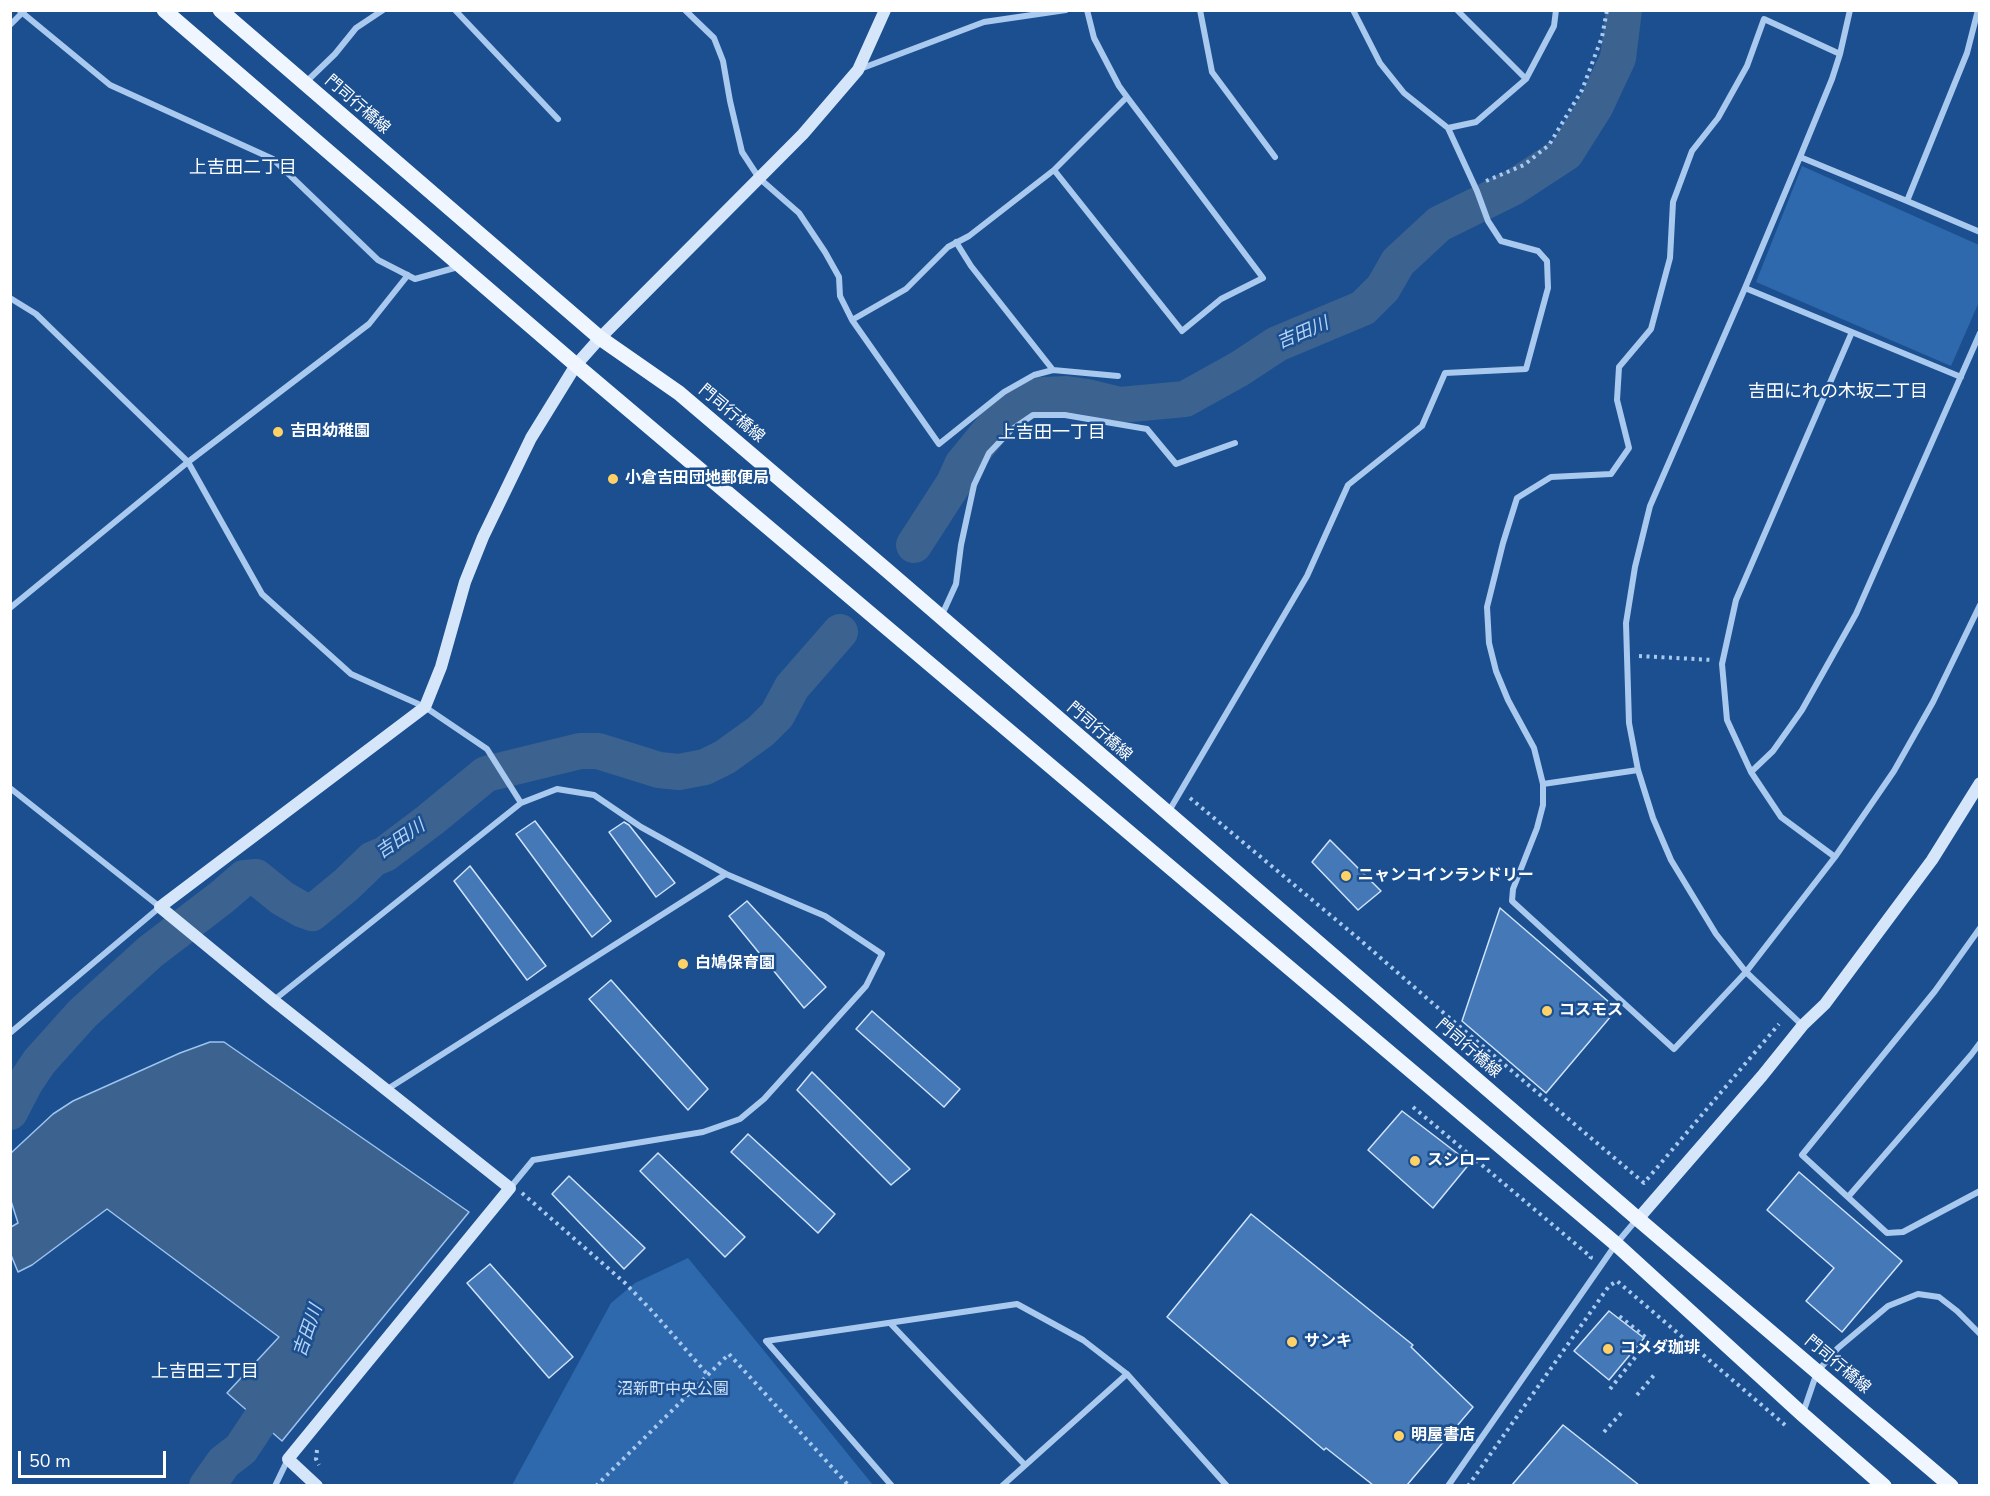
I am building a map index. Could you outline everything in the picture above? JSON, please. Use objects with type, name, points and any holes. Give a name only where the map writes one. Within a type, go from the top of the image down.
[{"type":"main road","points":[[164,10],[576,365],[1616,1244],[1802,1414],[1884,1485]]},
{"type":"main road","name":"門司行橋線","points":[[220,10],[600,338],[679,393],[1638,1219],[1951,1485]]},
{"type":"street","points":[[304,83],[335,54],[356,28],[383,10]]},
{"type":"street","points":[[455,10],[558,119]]},
{"type":"street","points":[[685,10],[714,38],[723,61],[742,152],[759,178],[799,213],[839,277],[840,296],[852,320],[939,444],[1004,392],[1034,375],[1053,370],[1118,376]]},
{"type":"street","points":[[10,1033],[160,907],[425,707],[441,667],[465,582],[483,537],[531,438],[576,365],[600,338],[803,134],[858,70],[885,10]]},
{"type":"street","points":[[858,70],[984,22],[1066,10]]},
{"type":"street","points":[[1053,170],[1182,331],[1221,299],[1263,278],[1119,86],[1094,38],[1087,10]]},
{"type":"street","points":[[1200,10],[1212,72],[1275,157]]},
{"type":"street","points":[[1167,814],[1307,576],[1348,484],[1422,426],[1445,373],[1526,369],[1548,288],[1547,261],[1538,251],[1501,241],[1488,221],[1448,128],[1404,93],[1380,63],[1353,10]]},
{"type":"street","points":[[1457,10],[1526,79]]},
{"type":"street","points":[[1448,128],[1476,122],[1526,79],[1554,26],[1556,10]]},
{"type":"street","points":[[1803,1025],[1746,972],[1716,934],[1671,860],[1653,818],[1638,770],[1629,723],[1626,623],[1635,567],[1650,506],[1745,288],[1832,79],[1851,10]]},
{"type":"street","points":[[1907,201],[1967,53],[1978,10]]},
{"type":"street","points":[[10,25],[22,12],[110,85],[273,159],[378,260],[415,279],[461,266]]},
{"type":"street","points":[[1840,54],[1764,19],[1747,66],[1718,118],[1692,151],[1673,202],[1670,258],[1652,328],[1619,367],[1617,400],[1629,448],[1611,474],[1551,477],[1517,498],[1487,607],[1489,643],[1496,671],[1508,700],[1534,748],[1543,784],[1543,805],[1537,828],[1513,889],[1512,901],[1674,1049],[1746,972],[1835,857],[1894,771],[1933,702],[1980,605]]},
{"type":"street","points":[[852,320],[906,289],[948,247],[969,236],[1053,170],[1127,97]]},
{"type":"street","points":[[1800,157],[1980,232]]},
{"type":"street","points":[[956,242],[971,266],[1053,370]]},
{"type":"street","points":[[10,608],[188,462],[369,324],[408,275]]},
{"type":"street","points":[[1745,288],[1961,377]]},
{"type":"street","points":[[10,298],[36,314],[188,462],[262,594],[351,674],[425,707],[487,749],[521,803]]},
{"type":"street","points":[[1835,857],[1781,818],[1751,772],[1727,720],[1723,661],[1736,600],[1852,332]]},
{"type":"street","points":[[1751,772],[1773,751],[1802,710],[1856,614],[1980,333]]},
{"type":"street","points":[[941,618],[956,584],[961,545],[974,485],[989,453],[1011,429],[1033,415],[1065,415],[1147,429],[1176,464],[1235,443]]},
{"type":"street","points":[[1543,784],[1638,770]]},
{"type":"street","points":[[1448,1485],[1616,1244],[1803,1025],[1825,1004],[1932,860],[1980,783]]},
{"type":"street","points":[[10,788],[510,1188]]},
{"type":"street","points":[[273,1000],[521,803],[557,789],[594,795],[641,827],[726,874],[825,916],[882,954],[866,986],[764,1099],[740,1119],[703,1132],[533,1160],[288,1459],[275,1485]]},
{"type":"street","points":[[386,1090],[726,874]]},
{"type":"street","points":[[1980,928],[1935,991],[1802,1155],[1887,1233],[1903,1232],[1980,1191]]},
{"type":"street","points":[[1848,1197],[1980,1043]]},
{"type":"street","points":[[1802,1414],[1817,1372],[1838,1348],[1888,1306],[1918,1294],[1939,1298],[1957,1311],[1980,1334]]},
{"type":"street","points":[[892,1485],[766,1341],[1017,1304],[1083,1340],[1127,1374],[1227,1485]]},
{"type":"street","points":[[890,1323],[1025,1465]]},
{"type":"street","points":[[1002,1485],[1127,1374]]},
{"type":"street","points":[[288,1459],[317,1485]]},
{"type":"path","points":[[1475,188],[1524,165],[1549,145],[1582,90],[1602,37],[1607,10]]},
{"type":"path","points":[[1626,656],[1723,661]]},
{"type":"path","points":[[1181,790],[1644,1183],[1779,1024]]},
{"type":"path","points":[[1413,1107],[1591,1257]]},
{"type":"path","points":[[522,1193],[625,1283],[708,1375]]},
{"type":"path","points":[[1468,1485],[1609,1286],[1617,1281],[1794,1432]]},
{"type":"path","points":[[1611,1389],[1649,1340],[1618,1315]]},
{"type":"path","points":[[596,1485],[729,1354],[849,1485]]},
{"type":"path","points":[[1637,1395],[1655,1374]]},
{"type":"path","points":[[1604,1432],[1623,1411]]},
{"type":"green space","points":[[1802,166],[1979,245],[1979,302],[1951,366],[1756,282]]},
{"type":"green space","name":"沼新町中央公園","points":[[688,1258],[873,1485],[512,1485],[611,1303],[635,1283]]},
{"type":"water","points":[[210,1042],[224,1042],[469,1212],[282,1441],[227,1393],[279,1337],[107,1209],[32,1265],[18,1272],[11,1255],[11,1227],[18,1223],[11,1201],[11,1153],[53,1114],[73,1101]]},
{"type":"building","points":[[535,821],[611,921],[592,937],[516,834]]},
{"type":"building","points":[[624,822],[629,825],[675,883],[656,897],[609,832]]},
{"type":"building","name":"ニャンコインランドリー","points":[[1330,840],[1381,891],[1358,910],[1312,862]]},
{"type":"building","points":[[470,866],[546,966],[527,980],[454,881]]},
{"type":"building","points":[[747,901],[826,987],[804,1008],[729,916]]},
{"type":"building","points":[[1500,908],[1617,1009],[1546,1093],[1462,1021]]},
{"type":"building","points":[[611,980],[708,1089],[688,1110],[589,999]]},
{"type":"building","points":[[872,1011],[960,1089],[944,1107],[856,1029]]},
{"type":"building","points":[[812,1072],[910,1169],[891,1185],[797,1090]]},
{"type":"building","points":[[1402,1111],[1470,1163],[1433,1208],[1368,1150]]},
{"type":"building","points":[[748,1134],[835,1214],[818,1233],[731,1152]]},
{"type":"building","points":[[658,1153],[745,1237],[725,1257],[640,1171]]},
{"type":"building","points":[[1799,1172],[1902,1261],[1842,1332],[1806,1301],[1834,1268],[1767,1210]]},
{"type":"building","points":[[569,1176],[645,1248],[624,1269],[552,1194]]},
{"type":"building","points":[[1251,1214],[1413,1345],[1411,1347],[1473,1407],[1407,1485],[1373,1485],[1326,1448],[1324,1450],[1167,1317]]},
{"type":"building","points":[[490,1264],[573,1357],[549,1378],[467,1283]]},
{"type":"building","points":[[1609,1311],[1644,1338],[1609,1380],[1574,1351]]},
{"type":"building","points":[[1563,1425],[1639,1485],[1512,1485]]},
{"type":"waterway","name":"吉田川","points":[[914,545],[954,483],[962,465],[993,427],[1011,410],[1028,400],[1042,395],[1067,394],[1120,405],[1185,399],[1239,369],[1277,344],[1363,308],[1383,288],[1398,262],[1439,224],[1514,187],[1566,153],[1595,107],[1618,58],[1624,10]]},
{"type":"waterway","name":"吉田川","points":[[10,1112],[39,1062],[82,1014],[150,952],[244,878],[256,877],[282,898],[312,913],[373,859],[385,854],[486,774],[580,751],[598,751],[659,770],[679,772],[705,767],[725,757],[761,731],[777,715],[792,687],[840,632]]},
{"type":"waterway","name":"吉田川","points":[[207,1486],[224,1462],[241,1449],[286,1381]]},
{"type":"place","name":"吉田幼稚園","points":[[278,432]]},
{"type":"place","name":"小倉吉田団地郵便局","points":[[613,479]]},
{"type":"place","name":"ニャンコインランドリー","points":[[1346,876]]},
{"type":"place","name":"白鳩保育園","points":[[683,964]]},
{"type":"place","name":"コスモス","points":[[1547,1011]]},
{"type":"place","name":"スシロー","points":[[1415,1161]]},
{"type":"place","name":"サンキ","points":[[1292,1342]]},
{"type":"place","name":"コメダ珈琲","points":[[1608,1349]]},
{"type":"place","name":"明屋書店","points":[[1399,1436]]},
{"type":"district","name":"上吉田二丁目","points":[[243,169]]},
{"type":"district","name":"吉田にれの木坂二丁目","points":[[1838,393]]},
{"type":"district","name":"上吉田一丁目","points":[[1052,434]]},
{"type":"district","name":"上吉田三丁目","points":[[205,1373]]}]
